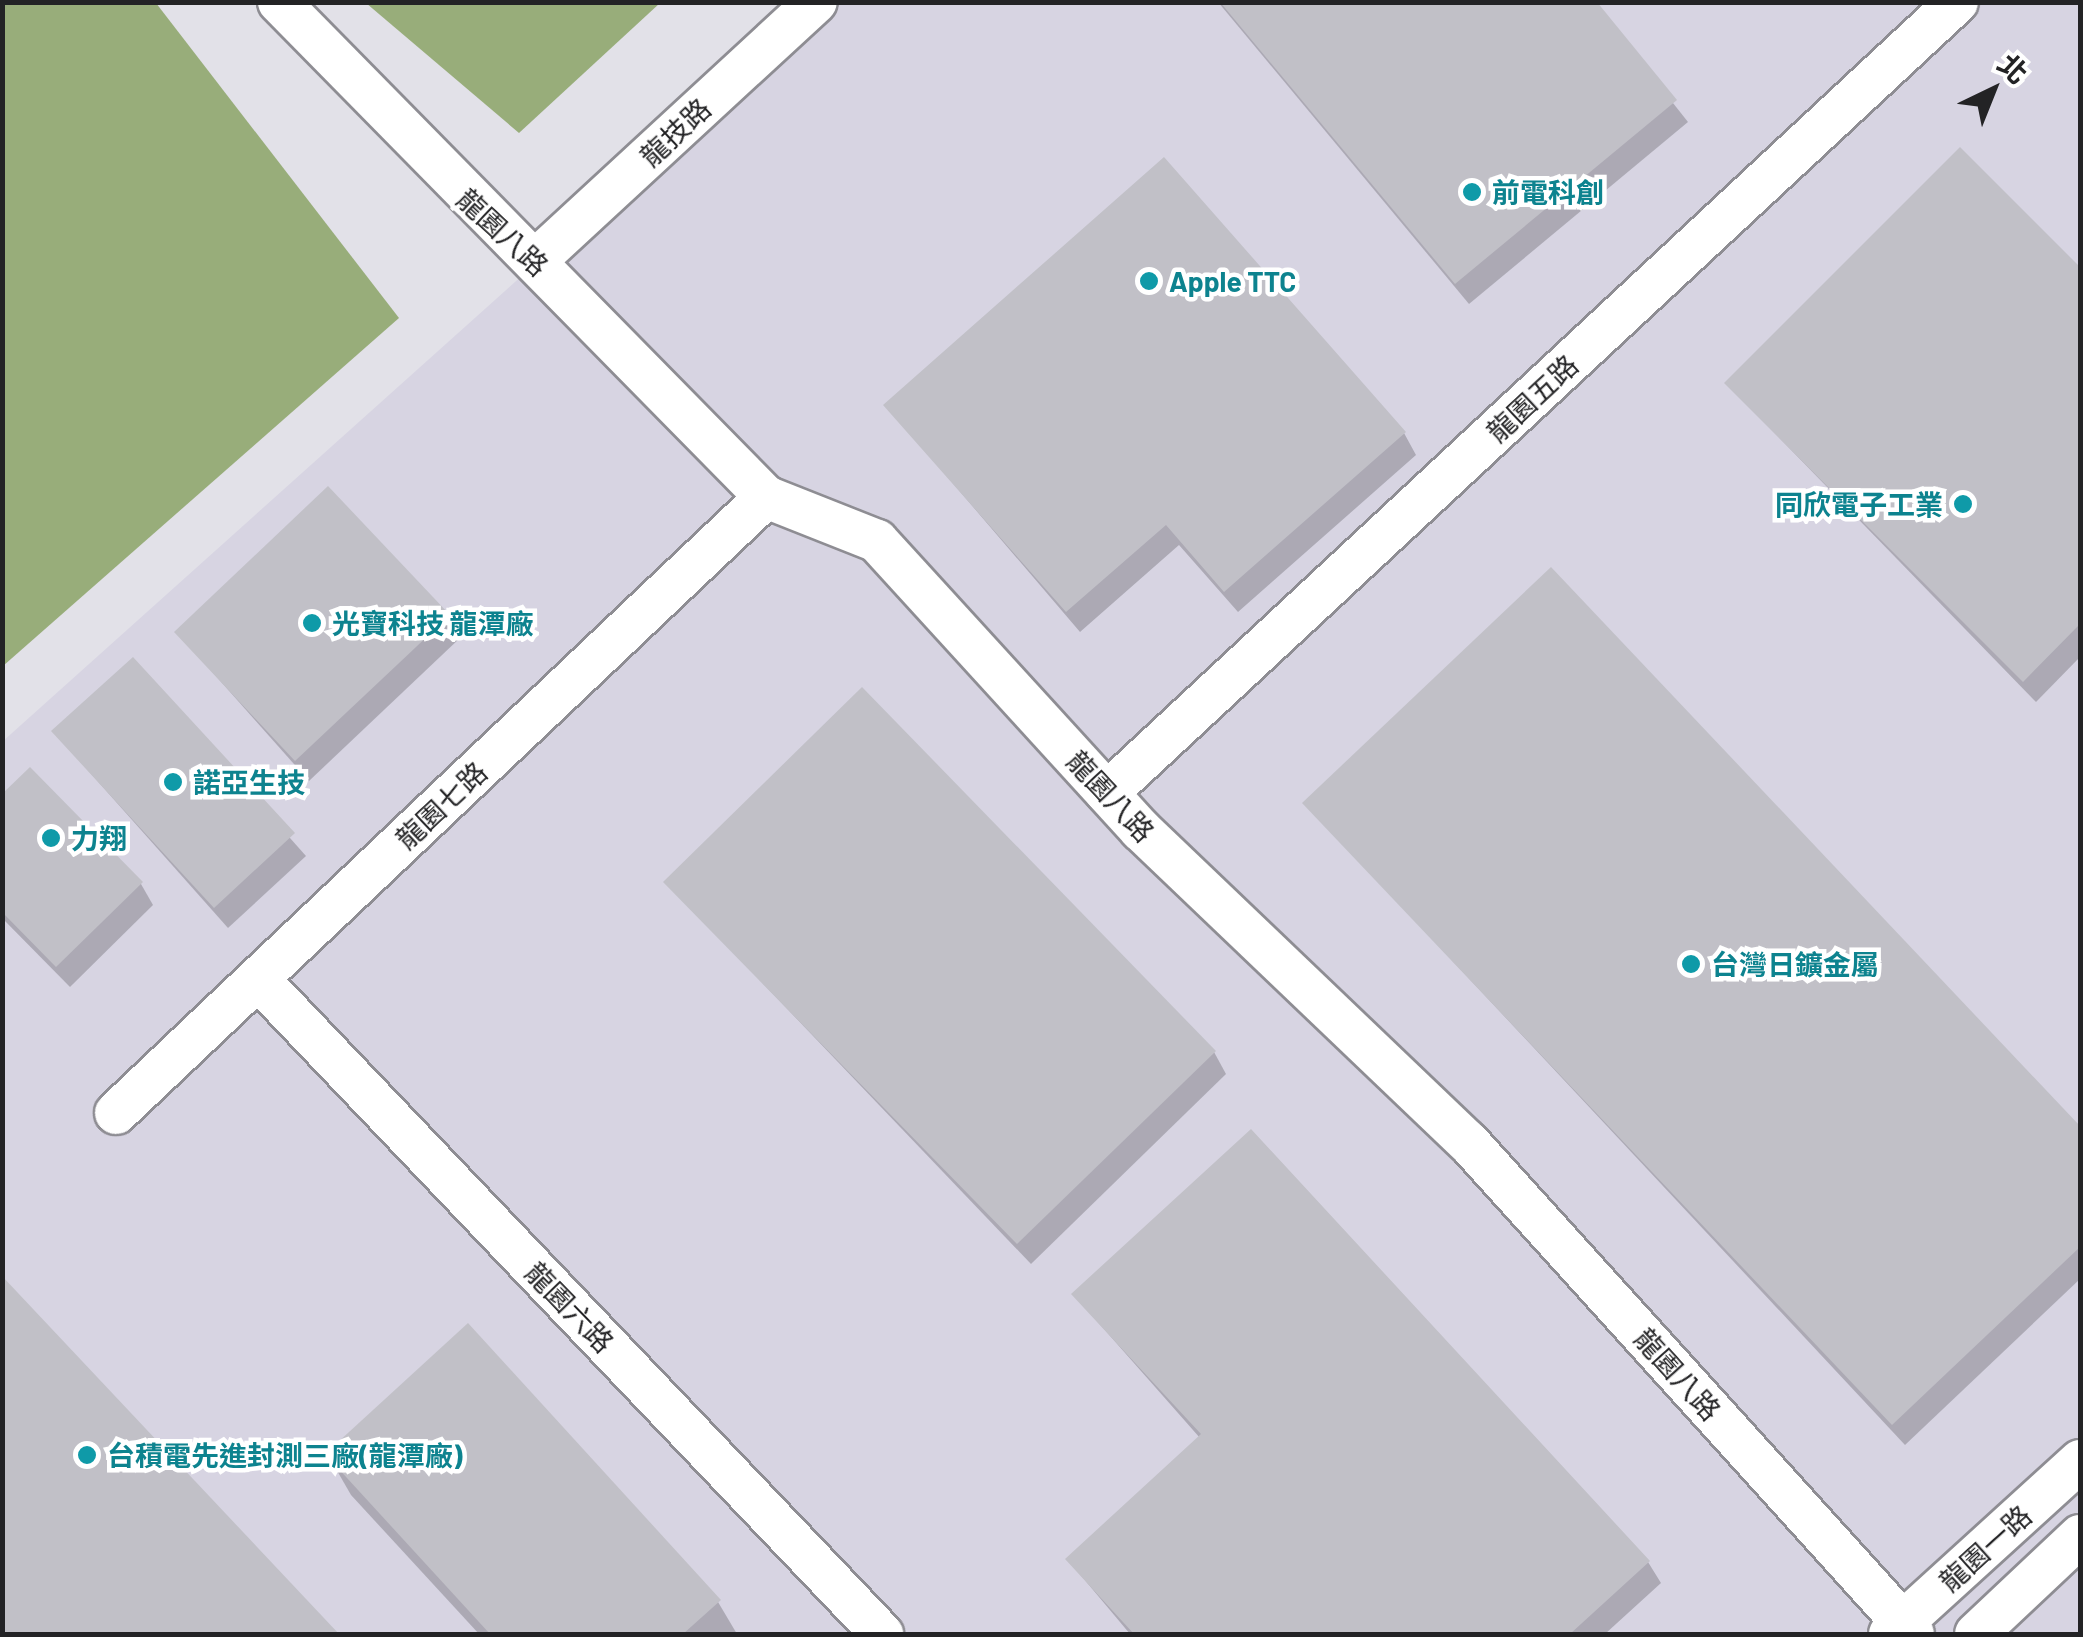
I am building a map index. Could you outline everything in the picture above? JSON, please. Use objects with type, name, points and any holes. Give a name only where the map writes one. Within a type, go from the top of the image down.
[{"type":"street","name":"龍園八路","points":[[279,2],[766,497],[877,540],[1107,793],[1468,1142],[1901,1631]]},
{"type":"street","name":"龍技路","points":[[535,262],[816,2]]},
{"type":"street","name":"龍園五路","points":[[1107,793],[1956,2]]},
{"type":"street","name":"龍園七路","points":[[116,1114],[766,497]]},
{"type":"street","name":"龍園六路","points":[[258,979],[882,1634]]},
{"type":"street","name":"龍園一路","points":[[1901,1631],[2080,1462]]},
{"type":"street","name":"龍園一路","points":[[1976,1634],[2080,1536]]},
{"type":"shaded area","points":[[826,3],[2080,3],[2080,1634],[3,1634],[2,742]]},
{"type":"green space","points":[[3,2],[156,3],[399,318],[3,666]]},
{"type":"green space","points":[[366,3],[660,3],[519,133]]},
{"type":"building","name":"前電科創","points":[[1220,2],[1597,2],[1677,100],[1455,284]]},
{"type":"building","name":"同欣電子工業","points":[[1960,147],[2080,267],[2080,624],[2023,682],[1724,383]]},
{"type":"building","name":"Apple TTC","points":[[1164,157],[1406,432],[1224,592],[1166,525],[1066,612],[883,405]]},
{"type":"building","name":"光寶科技 龍潭廠","points":[[328,486],[450,615],[295,761],[174,632]]},
{"type":"building","name":"台灣日鑛金屬","points":[[1551,567],[2080,1126],[2080,1247],[1892,1425],[1302,803]]},
{"type":"building","name":"諾亞生技","points":[[133,657],[295,833],[214,908],[51,731]]},
{"type":"building","points":[[862,687],[1216,1051],[1017,1244],[663,882]]},
{"type":"building","name":"力翔","points":[[30,767],[143,882],[56,967],[2,912],[2,794]]},
{"type":"building","points":[[1251,1129],[1650,1561],[1570,1634],[1134,1634],[1065,1559],[1201,1434],[1071,1294]]},
{"type":"building","name":"台積電先進封測三廠(龍潭廠)","points":[[2,1276],[339,1634],[2,1634]]},
{"type":"building","points":[[468,1323],[721,1600],[683,1634],[490,1634],[325,1454]]},
{"type":"place","name":"前電科創","points":[[1472,192]]},
{"type":"place","name":"Apple TTC","points":[[1149,281]]},
{"type":"place","name":"同欣電子工業","points":[[1963,504]]},
{"type":"place","name":"光寶科技 龍潭廠","points":[[312,623]]},
{"type":"place","name":"諾亞生技","points":[[173,782]]},
{"type":"place","name":"力翔","points":[[51,838]]},
{"type":"place","name":"台灣日鑛金屬","points":[[1691,964]]},
{"type":"place","name":"台積電先進封測三廠(龍潭廠)","points":[[87,1455]]}]
